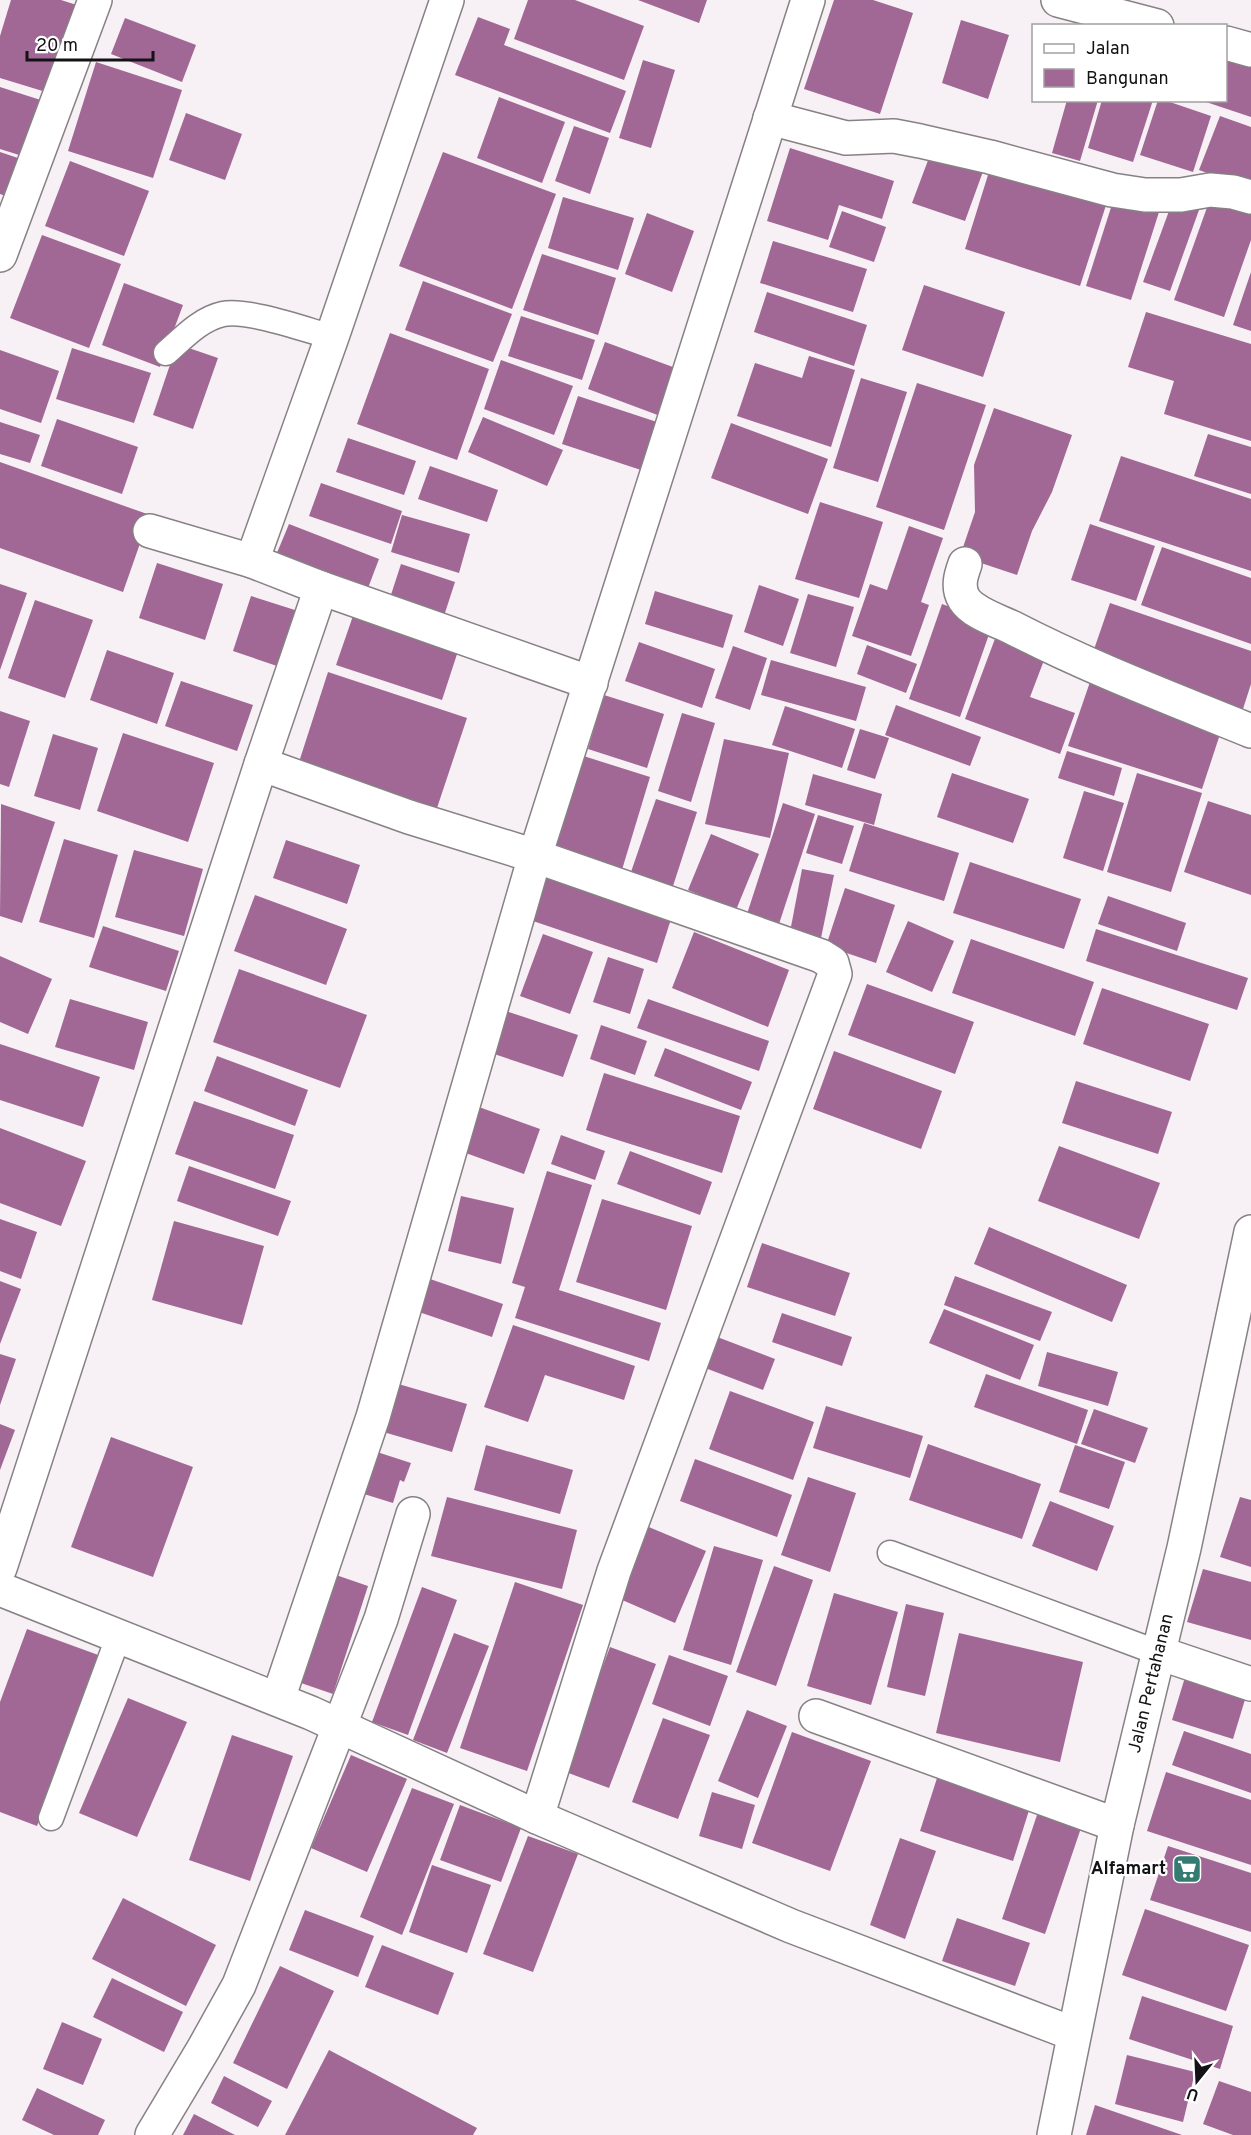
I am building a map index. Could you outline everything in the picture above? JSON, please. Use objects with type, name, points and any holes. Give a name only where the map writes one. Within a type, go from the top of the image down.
[{"type":"street","points":[[0,255],[95,0]]},
{"type":"street","points":[[252,561],[332,337],[447,0]]},
{"type":"street","points":[[278,1699],[373,1417],[535,856],[808,0]]},
{"type":"street","points":[[1058,0],[1149,24]]},
{"type":"street","points":[[1227,43],[1251,50]]},
{"type":"street","points":[[770,118],[846,138],[894,136],[920,141],[990,157],[1112,190],[1145,195],[1181,195],[1210,190],[1233,192],[1251,197]]},
{"type":"street","points":[[150,531],[252,561],[321,588],[591,683]]},
{"type":"street","points":[[964,564],[960,578],[960,591],[965,600],[977,610],[1057,651],[1251,731]]},
{"type":"street","points":[[0,1568],[261,764],[321,588]]},
{"type":"street","points":[[261,764],[410,818],[535,856],[821,956],[832,963],[835,974],[614,1571],[537,1817]]},
{"type":"street","name":"Jalan Pertahanan","points":[[1054,2135],[1117,1825],[1184,1548],[1251,1232]]},
{"type":"street","points":[[152,2135],[239,1985],[381,1619],[413,1514]]},
{"type":"street","points":[[0,1589],[278,1699],[537,1817],[791,1926],[1074,2034]]},
{"type":"street","points":[[1158,1653],[1251,1684]]},
{"type":"street","points":[[816,1716],[1117,1825]]},
{"type":"lane","points":[[166,353],[199,324],[224,314],[254,316],[332,337]]},
{"type":"lane","points":[[890,1553],[1158,1653]]},
{"type":"lane","points":[[51,1818],[119,1635]]},
{"type":"building","points":[[11,0],[61,0],[86,8],[59,96],[0,78],[0,36]]},
{"type":"building","points":[[528,0],[575,0],[644,26],[624,80],[514,39]]},
{"type":"building","points":[[638,0],[707,0],[699,23]]},
{"type":"building","points":[[834,0],[873,0],[913,13],[880,114],[804,89]]},
{"type":"building","points":[[478,17],[510,29],[504,45],[626,91],[610,133],[455,75]]},
{"type":"building","points":[[125,18],[196,45],[182,82],[111,54]]},
{"type":"building","points":[[961,20],[1009,35],[988,99],[942,83]]},
{"type":"building","points":[[1227,55],[1251,64],[1251,117],[1206,102],[1227,102]]},
{"type":"building","points":[[643,60],[675,70],[651,148],[619,138]]},
{"type":"building","points":[[96,62],[182,90],[153,178],[68,151]]},
{"type":"building","points":[[0,87],[50,103],[32,159],[0,149]]},
{"type":"building","points":[[499,97],[565,122],[542,183],[477,158]]},
{"type":"building","points":[[1066,102],[1097,102],[1080,161],[1052,153]]},
{"type":"building","points":[[1101,102],[1152,102],[1133,162],[1088,148]]},
{"type":"building","points":[[1157,102],[1170,102],[1211,116],[1193,172],[1140,155]]},
{"type":"building","points":[[186,113],[242,134],[225,180],[169,160]]},
{"type":"building","points":[[1220,116],[1251,127],[1251,189],[1199,170]]},
{"type":"building","points":[[574,126],[609,138],[590,194],[555,181]]},
{"type":"building","points":[[933,147],[985,166],[965,221],[912,203]]},
{"type":"building","points":[[790,148],[894,181],[882,219],[839,205],[828,240],[767,221]]},
{"type":"building","points":[[0,152],[27,161],[14,199],[0,194]]},
{"type":"building","points":[[443,152],[556,194],[512,309],[399,266]]},
{"type":"building","points":[[70,161],[149,191],[124,256],[45,226]]},
{"type":"building","points":[[992,162],[1108,199],[1080,286],[965,249]]},
{"type":"building","points":[[563,197],[634,218],[618,270],[548,248]]},
{"type":"building","points":[[1114,198],[1159,212],[1131,300],[1086,286]]},
{"type":"building","points":[[1210,199],[1251,213],[1251,240],[1224,317],[1174,300]]},
{"type":"building","points":[[1173,200],[1199,210],[1170,291],[1143,282]]},
{"type":"building","points":[[842,211],[886,227],[874,262],[829,247]]},
{"type":"building","points":[[647,213],[694,231],[672,292],[625,274]]},
{"type":"building","points":[[42,235],[121,264],[89,348],[10,318]]},
{"type":"building","points":[[773,241],[867,269],[853,312],[760,283]]},
{"type":"building","points":[[542,254],[616,278],[598,335],[523,310]]},
{"type":"building","points":[[1251,272],[1251,331],[1233,325]]},
{"type":"building","points":[[423,281],[512,314],[493,362],[405,330]]},
{"type":"building","points":[[124,283],[183,305],[160,367],[102,345]]},
{"type":"building","points":[[924,285],[1005,312],[983,377],[902,350]]},
{"type":"building","points":[[767,292],[867,325],[854,366],[754,332]]},
{"type":"building","points":[[1146,312],[1251,344],[1251,441],[1164,414],[1174,381],[1128,367]]},
{"type":"building","points":[[521,316],[595,340],[582,380],[508,356]]},
{"type":"building","points":[[390,333],[489,369],[457,460],[357,424]]},
{"type":"building","points":[[605,342],[681,370],[663,417],[588,389]]},
{"type":"building","points":[[177,344],[218,358],[193,429],[153,415]]},
{"type":"building","points":[[72,348],[151,373],[134,423],[56,399]]},
{"type":"building","points":[[0,350],[59,371],[41,423],[0,409]]},
{"type":"building","points":[[809,356],[855,370],[831,447],[737,416],[755,363],[802,378]]},
{"type":"building","points":[[501,360],[573,386],[554,435],[484,409]]},
{"type":"building","points":[[861,378],[907,392],[878,482],[833,468]]},
{"type":"building","points":[[917,383],[986,405],[944,530],[876,507]]},
{"type":"building","points":[[578,396],[663,424],[647,472],[562,444]]},
{"type":"building","points":[[994,408],[1072,435],[1052,492],[1032,531],[1017,575],[960,556],[975,512],[974,465]]},
{"type":"building","points":[[483,417],[563,450],[547,486],[468,452]]},
{"type":"building","points":[[57,419],[138,447],[122,494],[41,466]]},
{"type":"building","points":[[0,422],[40,435],[30,463],[0,454]]},
{"type":"building","points":[[731,423],[828,459],[808,514],[711,478]]},
{"type":"building","points":[[1208,434],[1251,447],[1251,494],[1194,476]]},
{"type":"building","points":[[348,438],[416,461],[404,495],[336,472]]},
{"type":"building","points":[[1121,456],[1251,499],[1251,571],[1099,521]]},
{"type":"building","points":[[0,462],[150,515],[123,592],[0,548]]},
{"type":"building","points":[[430,466],[498,490],[487,522],[418,499]]},
{"type":"building","points":[[321,483],[402,511],[391,544],[309,516]]},
{"type":"building","points":[[820,502],[883,522],[859,598],[795,579]]},
{"type":"building","points":[[402,515],[470,534],[459,573],[391,552]]},
{"type":"building","points":[[289,524],[379,559],[365,596],[274,560]]},
{"type":"building","points":[[1090,524],[1155,546],[1136,601],[1071,580]]},
{"type":"building","points":[[909,526],[943,538],[921,602],[929,605],[911,656],[852,636],[870,584],[887,590]]},
{"type":"building","points":[[1162,547],[1251,578],[1251,644],[1141,605]]},
{"type":"building","points":[[157,563],[223,584],[205,640],[139,618]]},
{"type":"building","points":[[401,564],[455,582],[442,622],[388,604]]},
{"type":"building","points":[[0,584],[27,593],[0,670]]},
{"type":"building","points":[[759,585],[799,599],[783,646],[744,632]]},
{"type":"building","points":[[655,591],[733,615],[723,648],[645,624]]},
{"type":"building","points":[[808,594],[854,607],[836,667],[790,653]]},
{"type":"building","points":[[251,596],[298,611],[280,667],[233,651]]},
{"type":"building","points":[[35,600],[93,620],[65,698],[8,678]]},
{"type":"building","points":[[1110,603],[1251,651],[1251,684],[1242,712],[1090,661]]},
{"type":"building","points":[[942,604],[993,623],[960,717],[909,699]]},
{"type":"building","points":[[354,613],[459,648],[442,700],[336,665]]},
{"type":"building","points":[[996,636],[1046,655],[1030,697],[1075,713],[1060,754],[965,719]]},
{"type":"building","points":[[639,642],[715,669],[702,708],[625,681]]},
{"type":"building","points":[[867,645],[917,664],[906,693],[857,674]]},
{"type":"building","points":[[733,646],[767,658],[750,710],[715,698]]},
{"type":"building","points":[[107,650],[174,673],[157,724],[90,700]]},
{"type":"building","points":[[771,660],[866,687],[856,721],[761,695]]},
{"type":"building","points":[[328,672],[467,718],[437,808],[299,762]]},
{"type":"building","points":[[1091,679],[1224,722],[1202,789],[1068,746]]},
{"type":"building","points":[[181,681],[253,705],[237,751],[165,726]]},
{"type":"building","points":[[604,695],[664,714],[647,768],[588,749]]},
{"type":"building","points":[[896,705],[981,737],[970,766],[885,735]]},
{"type":"building","points":[[785,706],[855,729],[842,768],[772,745]]},
{"type":"building","points":[[0,711],[30,721],[9,787],[0,784]]},
{"type":"building","points":[[682,713],[715,723],[691,802],[658,791]]},
{"type":"building","points":[[860,729],[889,738],[875,779],[847,770]]},
{"type":"building","points":[[123,733],[214,763],[188,842],[97,811]]},
{"type":"building","points":[[53,734],[98,748],[80,810],[34,796]]},
{"type":"building","points":[[724,739],[789,753],[770,838],[705,824]]},
{"type":"building","points":[[1067,751],[1122,768],[1114,796],[1058,778]]},
{"type":"building","points":[[574,753],[650,777],[621,873],[545,850]]},
{"type":"building","points":[[952,773],[1029,799],[1013,843],[937,817]]},
{"type":"building","points":[[1137,773],[1202,793],[1171,892],[1107,872]]},
{"type":"building","points":[[813,774],[882,794],[874,825],[805,805]]},
{"type":"building","points":[[1084,791],[1124,803],[1103,871],[1063,858]]},
{"type":"building","points":[[656,799],[697,812],[673,886],[631,872]]},
{"type":"building","points":[[1208,801],[1251,815],[1251,895],[1184,872]]},
{"type":"building","points":[[783,803],[815,814],[779,924],[747,914]]},
{"type":"building","points":[[1,804],[55,822],[22,923],[0,916]]},
{"type":"building","points":[[818,815],[854,826],[842,864],[806,853]]},
{"type":"building","points":[[864,823],[959,853],[944,901],[849,871]]},
{"type":"building","points":[[711,834],[759,854],[736,910],[688,890]]},
{"type":"building","points":[[64,839],[118,855],[94,938],[39,922]]},
{"type":"building","points":[[286,840],[360,865],[347,904],[273,878]]},
{"type":"building","points":[[134,850],[203,869],[184,936],[115,917]]},
{"type":"building","points":[[970,862],[1081,899],[1064,949],[953,913]]},
{"type":"building","points":[[802,869],[834,875],[821,938],[790,932]]},
{"type":"building","points":[[544,877],[671,919],[657,963],[530,920]]},
{"type":"building","points":[[845,888],[895,905],[876,963],[826,946]]},
{"type":"building","points":[[255,895],[347,929],[326,985],[234,951]]},
{"type":"building","points":[[1108,896],[1186,923],[1177,951],[1098,924]]},
{"type":"building","points":[[908,921],[954,941],[932,992],[886,972]]},
{"type":"building","points":[[103,926],[179,951],[166,991],[89,967]]},
{"type":"building","points":[[1096,929],[1248,978],[1237,1010],[1086,961]]},
{"type":"building","points":[[694,932],[789,970],[768,1027],[672,988]]},
{"type":"building","points":[[543,934],[593,952],[570,1014],[520,996]]},
{"type":"building","points":[[971,939],[1094,982],[1075,1036],[952,993]]},
{"type":"building","points":[[0,956],[52,979],[28,1034],[0,1022]]},
{"type":"building","points":[[608,957],[644,969],[630,1014],[593,1002]]},
{"type":"building","points":[[239,969],[367,1015],[340,1088],[213,1042]]},
{"type":"building","points":[[867,984],[974,1022],[955,1074],[848,1035]]},
{"type":"building","points":[[1102,988],[1209,1024],[1190,1081],[1083,1044]]},
{"type":"building","points":[[70,999],[148,1022],[134,1070],[55,1047]]},
{"type":"building","points":[[648,999],[769,1041],[759,1071],[637,1028]]},
{"type":"building","points":[[500,1009],[578,1035],[563,1077],[485,1051]]},
{"type":"building","points":[[601,1025],[647,1041],[635,1075],[590,1059]]},
{"type":"building","points":[[0,1044],[100,1077],[83,1127],[0,1100]]},
{"type":"building","points":[[665,1048],[752,1082],[741,1110],[654,1076]]},
{"type":"building","points":[[834,1051],[942,1091],[921,1149],[813,1109]]},
{"type":"building","points":[[217,1056],[308,1090],[295,1126],[204,1091]]},
{"type":"building","points":[[604,1073],[740,1116],[722,1173],[586,1130]]},
{"type":"building","points":[[1076,1081],[1172,1112],[1158,1154],[1062,1123]]},
{"type":"building","points":[[194,1101],[294,1135],[275,1189],[175,1154]]},
{"type":"building","points":[[479,1107],[540,1129],[524,1174],[463,1152]]},
{"type":"building","points":[[0,1128],[86,1161],[61,1226],[0,1203]]},
{"type":"building","points":[[561,1135],[605,1151],[595,1180],[551,1164]]},
{"type":"building","points":[[1059,1146],[1160,1183],[1139,1239],[1038,1201]]},
{"type":"building","points":[[630,1151],[712,1182],[700,1215],[617,1184]]},
{"type":"building","points":[[189,1166],[291,1201],[278,1236],[177,1201]]},
{"type":"building","points":[[547,1171],[592,1185],[559,1290],[661,1323],[649,1361],[515,1318],[525,1287],[512,1283]]},
{"type":"building","points":[[461,1196],[514,1208],[501,1264],[448,1251]]},
{"type":"building","points":[[602,1199],[692,1226],[666,1310],[576,1282]]},
{"type":"building","points":[[0,1219],[37,1232],[21,1279],[0,1271]]},
{"type":"building","points":[[174,1221],[264,1246],[242,1325],[152,1300]]},
{"type":"building","points":[[989,1227],[1127,1285],[1112,1322],[974,1264]]},
{"type":"building","points":[[762,1243],[850,1273],[835,1316],[747,1287]]},
{"type":"building","points":[[955,1276],[1052,1312],[1040,1341],[944,1305]]},
{"type":"building","points":[[430,1279],[503,1304],[492,1337],[419,1312]]},
{"type":"building","points":[[0,1281],[21,1289],[0,1344]]},
{"type":"building","points":[[944,1309],[1034,1345],[1020,1380],[929,1343]]},
{"type":"building","points":[[782,1313],[852,1337],[842,1366],[772,1342]]},
{"type":"building","points":[[513,1325],[635,1366],[624,1400],[545,1375],[528,1422],[484,1407]]},
{"type":"building","points":[[712,1335],[775,1359],[763,1390],[700,1366]]},
{"type":"building","points":[[1047,1352],[1118,1372],[1108,1406],[1038,1386]]},
{"type":"building","points":[[0,1354],[16,1359],[0,1405]]},
{"type":"building","points":[[986,1374],[1088,1410],[1077,1444],[974,1407]]},
{"type":"building","points":[[395,1383],[467,1404],[452,1452],[380,1431]]},
{"type":"building","points":[[730,1391],[814,1422],[793,1480],[709,1449]]},
{"type":"building","points":[[826,1406],[923,1436],[910,1478],[813,1448]]},
{"type":"building","points":[[1094,1409],[1148,1428],[1135,1463],[1081,1444]]},
{"type":"building","points":[[0,1424],[15,1430],[0,1470]]},
{"type":"building","points":[[111,1437],[193,1467],[153,1577],[71,1547]]},
{"type":"building","points":[[928,1444],[1041,1484],[1022,1539],[909,1500]]},
{"type":"building","points":[[486,1445],[573,1470],[560,1514],[474,1490]]},
{"type":"building","points":[[1075,1445],[1125,1462],[1109,1509],[1059,1492]]},
{"type":"building","points":[[377,1452],[411,1463],[404,1482],[400,1480],[393,1503],[364,1494]]},
{"type":"building","points":[[695,1459],[792,1495],[777,1537],[680,1501]]},
{"type":"building","points":[[808,1477],[856,1493],[830,1572],[781,1555]]},
{"type":"building","points":[[447,1497],[577,1530],[562,1589],[431,1556]]},
{"type":"building","points":[[1240,1497],[1251,1500],[1251,1567],[1220,1557]]},
{"type":"building","points":[[1050,1501],[1114,1526],[1097,1571],[1032,1546]]},
{"type":"building","points":[[644,1525],[706,1551],[675,1623],[613,1596]]},
{"type":"building","points":[[714,1546],[763,1560],[731,1665],[683,1650]]},
{"type":"building","points":[[774,1566],[813,1580],[776,1686],[736,1672]]},
{"type":"building","points":[[1203,1569],[1251,1582],[1251,1640],[1187,1622]]},
{"type":"building","points":[[336,1575],[368,1586],[333,1694],[301,1683]]},
{"type":"building","points":[[515,1582],[583,1605],[527,1771],[460,1748]]},
{"type":"building","points":[[422,1587],[457,1600],[408,1735],[372,1722]]},
{"type":"building","points":[[834,1593],[898,1612],[871,1705],[807,1686]]},
{"type":"building","points":[[906,1604],[944,1613],[925,1696],[887,1687]]},
{"type":"building","points":[[27,1629],[101,1656],[37,1826],[0,1812],[0,1702]]},
{"type":"building","points":[[454,1633],[489,1646],[447,1753],[413,1740]]},
{"type":"building","points":[[959,1633],[1083,1662],[1060,1762],[936,1733]]},
{"type":"building","points":[[610,1647],[656,1664],[609,1788],[563,1771]]},
{"type":"building","points":[[669,1655],[728,1676],[710,1726],[652,1704]]},
{"type":"building","points":[[1186,1674],[1247,1693],[1233,1739],[1172,1720]]},
{"type":"building","points":[[128,1698],[187,1722],[137,1837],[79,1813]]},
{"type":"building","points":[[747,1710],[787,1726],[758,1798],[718,1781]]},
{"type":"building","points":[[663,1718],[710,1735],[678,1819],[632,1802]]},
{"type":"building","points":[[1184,1731],[1251,1754],[1251,1793],[1172,1765]]},
{"type":"building","points":[[792,1732],[871,1761],[830,1871],[752,1843]]},
{"type":"building","points":[[232,1735],[293,1756],[250,1881],[189,1860]]},
{"type":"building","points":[[351,1755],[407,1779],[367,1872],[311,1848]]},
{"type":"building","points":[[1166,1772],[1251,1800],[1251,1865],[1147,1831]]},
{"type":"building","points":[[938,1775],[1031,1804],[1013,1861],[920,1831]]},
{"type":"building","points":[[412,1788],[454,1804],[402,1935],[360,1917]]},
{"type":"building","points":[[712,1792],[755,1805],[742,1849],[699,1836]]},
{"type":"building","points":[[460,1805],[521,1828],[501,1882],[440,1860]]},
{"type":"building","points":[[1038,1812],[1081,1828],[1045,1934],[1002,1919]]},
{"type":"building","points":[[528,1836],[578,1854],[533,1972],[483,1954]]},
{"type":"building","points":[[900,1838],[936,1851],[905,1939],[870,1925]]},
{"type":"building","points":[[1168,1846],[1251,1873],[1251,1932],[1150,1900]]},
{"type":"building","points":[[432,1865],[491,1885],[467,1953],[409,1932]]},
{"type":"building","points":[[123,1898],[216,1945],[186,2006],[92,1959]]},
{"type":"building","points":[[1145,1909],[1249,1945],[1226,2011],[1122,1975]]},
{"type":"building","points":[[305,1910],[374,1936],[358,1977],[289,1950]]},
{"type":"building","points":[[957,1918],[1030,1943],[1015,1986],[942,1961]]},
{"type":"building","points":[[382,1945],[454,1973],[438,2015],[365,1987]]},
{"type":"building","points":[[280,1966],[334,1991],[287,2089],[233,2063]]},
{"type":"building","points":[[112,1978],[183,2012],[164,2052],[93,2017]]},
{"type":"building","points":[[1142,1996],[1233,2026],[1220,2069],[1129,2039]]},
{"type":"building","points":[[62,2022],[102,2039],[83,2085],[43,2069]]},
{"type":"building","points":[[329,2050],[477,2128],[473,2135],[285,2135]]},
{"type":"building","points":[[1127,2055],[1195,2072],[1183,2122],[1115,2104]]},
{"type":"building","points":[[224,2076],[272,2101],[258,2127],[211,2103]]},
{"type":"building","points":[[1219,2081],[1251,2092],[1251,2135],[1233,2135],[1203,2124]]},
{"type":"building","points":[[37,2088],[105,2120],[98,2135],[54,2135],[22,2120]]},
{"type":"building","points":[[1095,2105],[1182,2135],[1086,2135]]},
{"type":"building","points":[[194,2114],[235,2135],[183,2135]]},
{"type":"place","name":"Alfamart","points":[[1187,1869]]}]
